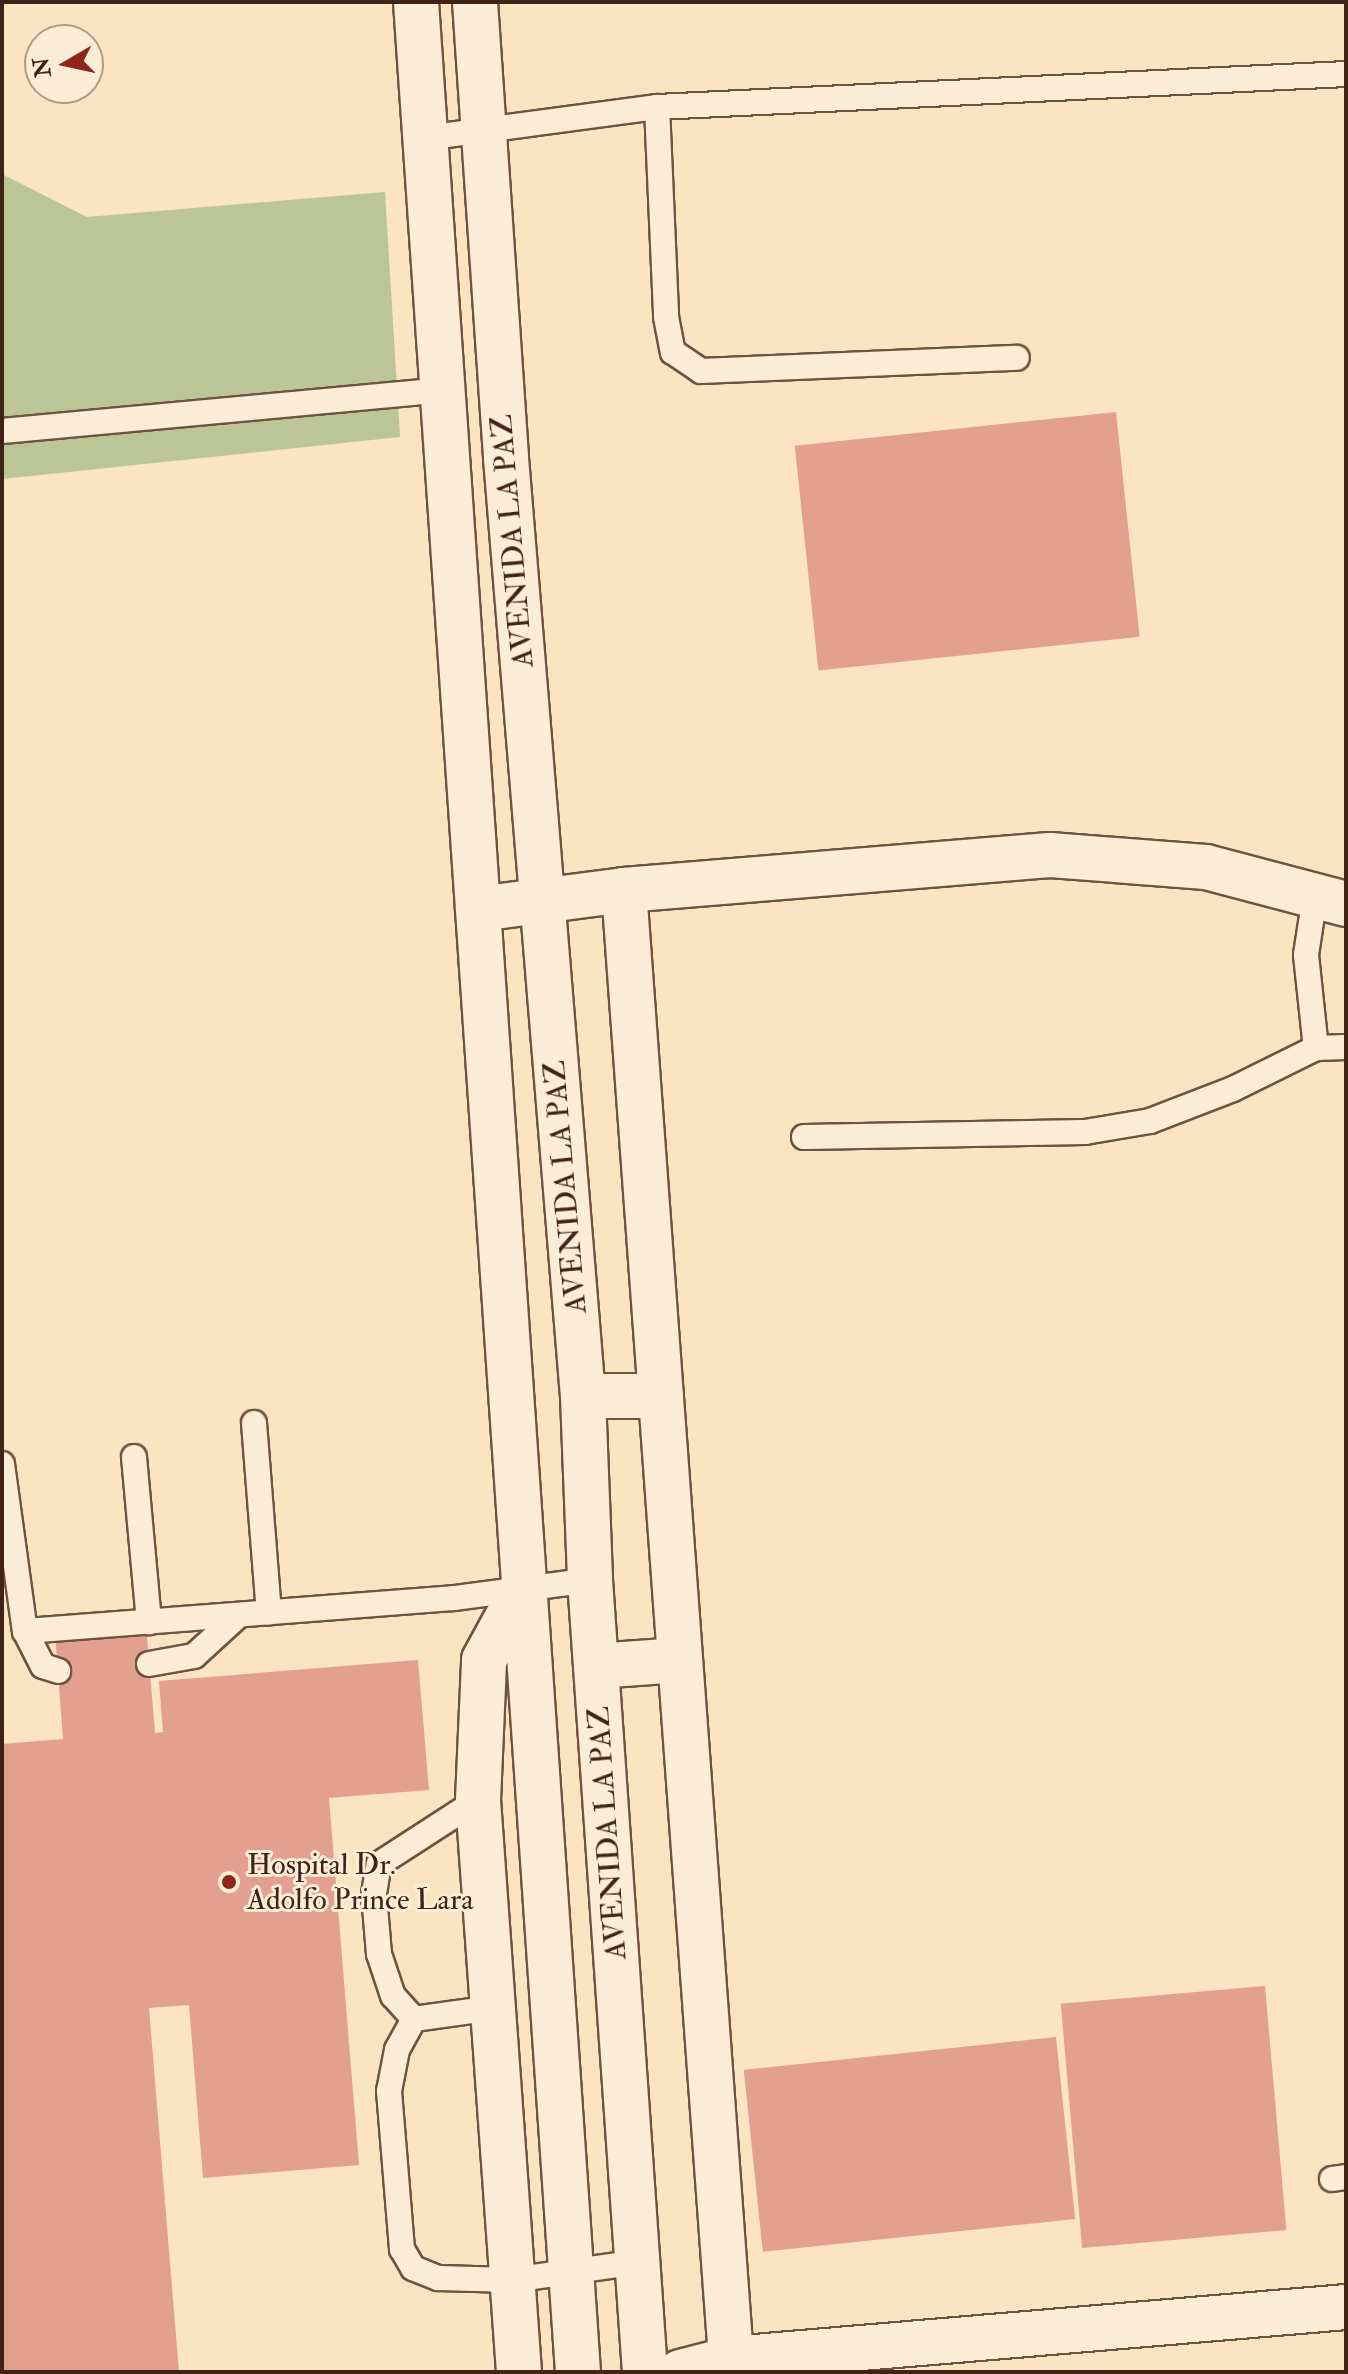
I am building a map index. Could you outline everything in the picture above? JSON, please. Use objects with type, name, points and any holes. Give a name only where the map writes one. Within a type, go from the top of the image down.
[{"type":"street","name":"AVENIDA LA PAZ","points":[[416,2],[521,1592],[568,2274],[578,2372]]},
{"type":"street","name":"AVENIDA LA PAZ","points":[[475,2],[542,901],[583,1396],[590,1580],[645,2372]]},
{"type":"street","points":[[478,909],[624,890],[1050,855],[1206,867],[1331,900]]},
{"type":"street","points":[[624,890],[732,2365]]},
{"type":"street","points":[[583,1396],[661,1396]]},
{"type":"street","points":[[519,2372],[478,1800],[484,1660],[521,1592]]},
{"type":"street","points":[[596,1666],[680,1660]]},
{"type":"street","points":[[680,2372],[1346,2307]]},
{"type":"lane","points":[[425,138],[484,133],[657,107],[1346,74]]},
{"type":"lane","points":[[657,107],[666,317],[673,352],[701,371],[1017,358]]},
{"type":"lane","points":[[2,431],[443,390]]},
{"type":"lane","points":[[1316,1048],[1306,955],[1331,900]]},
{"type":"lane","points":[[804,1137],[1085,1132],[1150,1121],[1233,1089],[1316,1048],[1346,1047]]},
{"type":"lane","points":[[254,1423],[269,1612]]},
{"type":"lane","points":[[134,1457],[149,1622]]},
{"type":"lane","points":[[2,1464],[25,1631],[43,1666],[58,1671]]},
{"type":"lane","points":[[25,1631],[521,1592],[590,1580]]},
{"type":"lane","points":[[149,1664],[194,1656],[239,1615]]},
{"type":"lane","points":[[414,2019],[393,1996],[379,1954],[374,1894],[379,1864],[478,1800]]},
{"type":"lane","points":[[414,2019],[493,2008]]},
{"type":"lane","points":[[414,2019],[397,2050],[389,2091],[402,2249],[413,2268],[438,2278],[512,2280],[638,2262]]},
{"type":"green space","points":[[2,174],[87,217],[385,192],[400,437],[2,479]]},
{"type":"building","points":[[1116,412],[1140,637],[818,671],[795,446]]},
{"type":"building","points":[[146,1625],[155,1733],[163,1732],[159,1681],[418,1660],[429,1790],[329,1798],[359,2165],[203,2178],[189,2005],[149,2008],[179,2372],[2,2372],[2,1744],[63,1739],[55,1633]]},
{"type":"building","points":[[1265,1986],[1286,2230],[1082,2248],[1061,2004]]},
{"type":"building","points":[[1056,2037],[1075,2219],[763,2252],[744,2070]]},
{"type":"place","name":"Hospital Dr. Adolfo Prince Lara","points":[[229,1882]]}]
